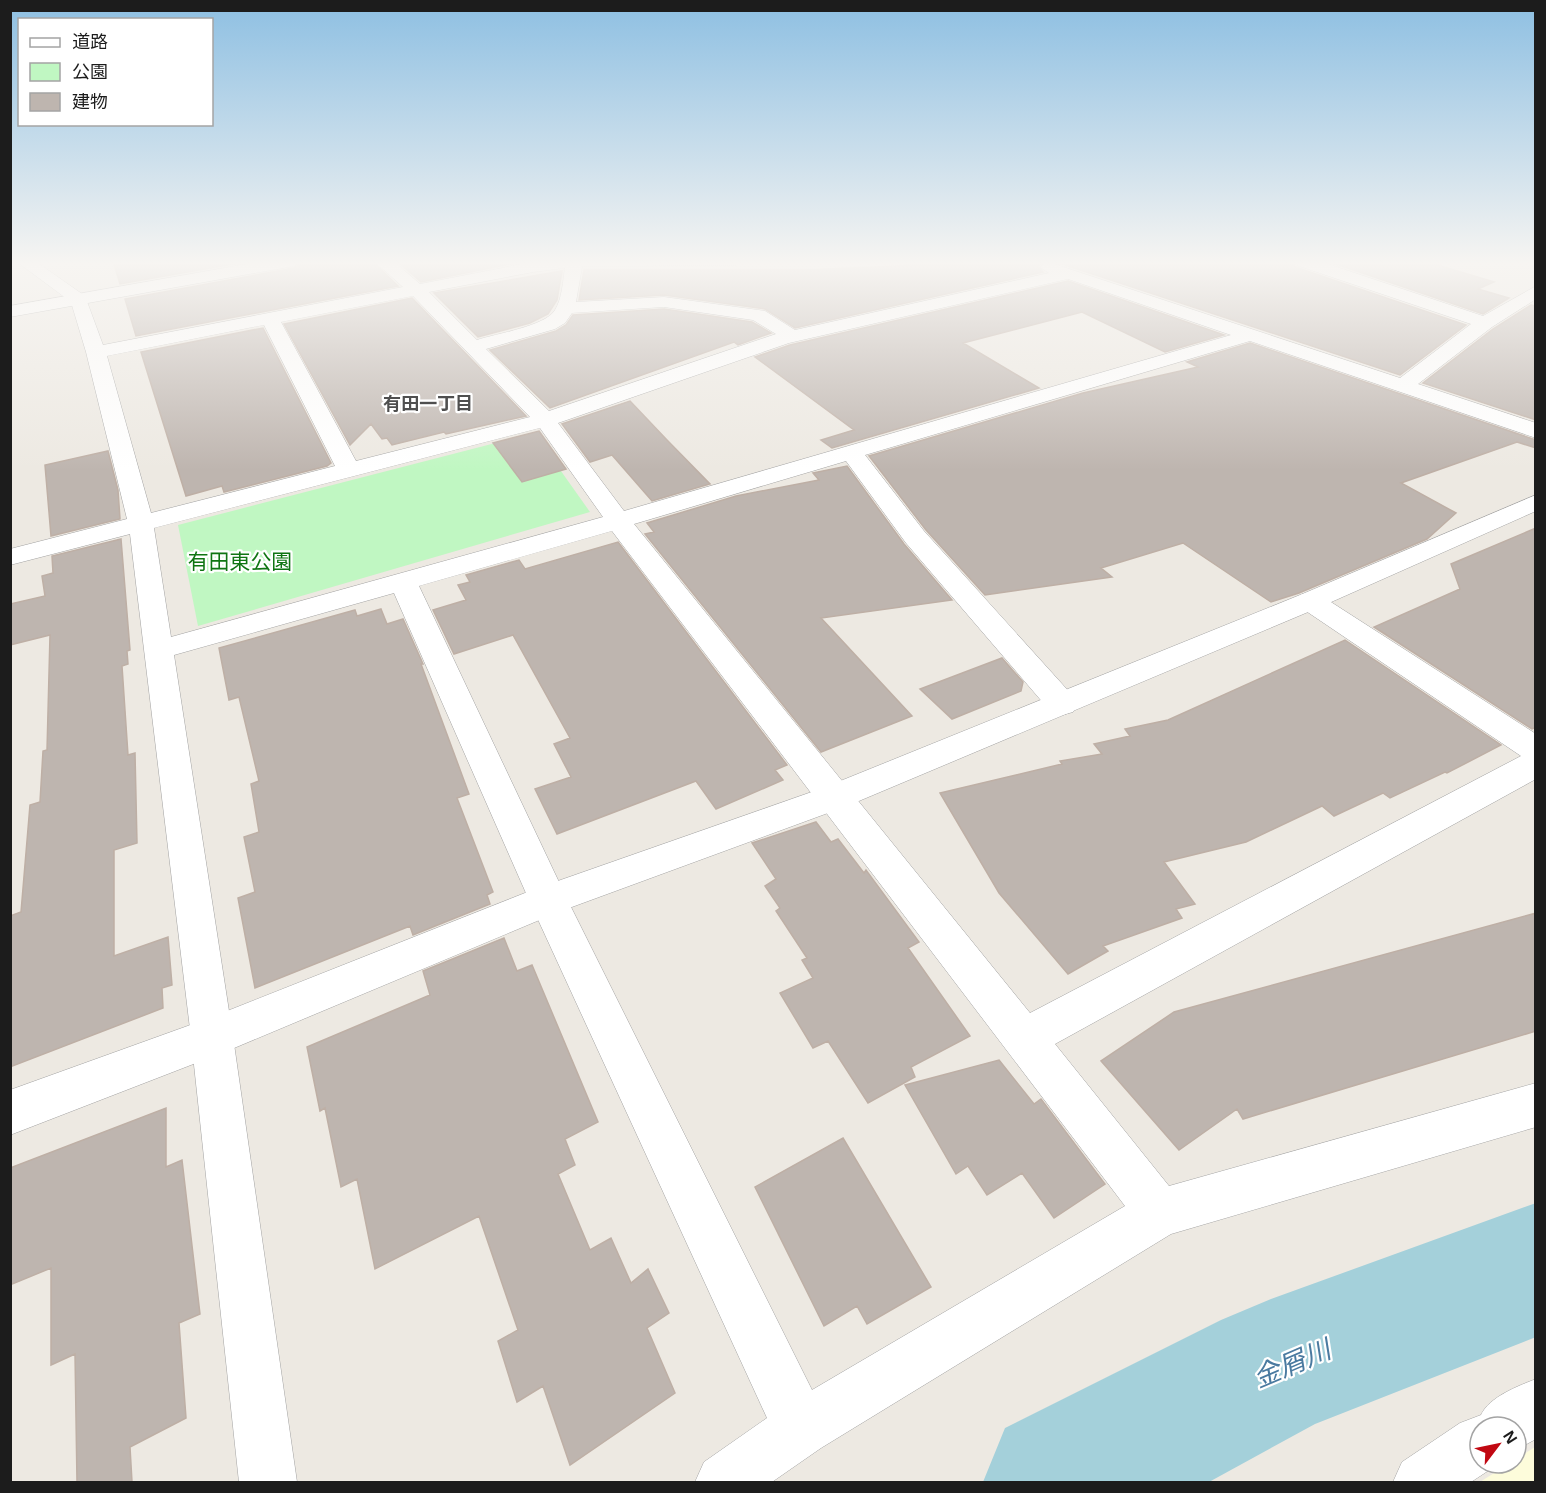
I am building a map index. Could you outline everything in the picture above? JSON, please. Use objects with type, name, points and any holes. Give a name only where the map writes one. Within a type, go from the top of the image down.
[{"type":"street","points":[[89,331],[141,523],[212,1038],[268,1482]]},
{"type":"street","points":[[96,352],[205,331]]},
{"type":"street","points":[[277,331],[349,470]]},
{"type":"street","points":[[457,331],[545,420],[618,521],[1160,1213]]},
{"type":"street","points":[[473,347],[529,331]]},
{"type":"street","points":[[783,331],[792,336]]},
{"type":"street","points":[[10,556],[545,420],[792,336],[816,331]]},
{"type":"street","points":[[1238,331],[1536,431]]},
{"type":"street","points":[[1403,387],[1474,331]]},
{"type":"street","points":[[158,650],[618,521],[1251,335]]},
{"type":"street","points":[[850,451],[915,537],[1062,704]]},
{"type":"street","points":[[10,1113],[212,1038],[548,900],[835,797],[1310,601],[1536,501]]},
{"type":"street","points":[[403,581],[548,900],[801,1428]]},
{"type":"street","points":[[1310,601],[1536,750]]},
{"type":"street","points":[[1025,1038],[1536,763]]},
{"type":"street","points":[[724,1482],[801,1428],[1160,1213],[1536,1106]]},
{"type":"street","points":[[1522,1415],[1536,1406]]},
{"type":"street","points":[[1422,1482],[1468,1451]]},
{"type":"shaded area","points":[[1535,1447],[1535,1482],[1480,1482],[1491,1475],[1528,1475],[1528,1451]]},
{"type":"green space","name":"有田東公園","points":[[534,433],[590,512],[198,626],[178,525]]},
{"type":"building","points":[[134,331],[164,331],[136,336]]},
{"type":"building","points":[[249,331],[264,331],[331,463],[327,466],[224,492],[222,486],[186,496],[141,352]]},
{"type":"building","points":[[288,331],[444,331],[526,416],[392,445],[387,438],[382,439],[371,424],[350,445]]},
{"type":"building","points":[[472,331],[501,331],[478,337]]},
{"type":"building","points":[[556,331],[767,331],[771,333],[738,345],[734,342],[550,408],[490,350]]},
{"type":"building","points":[[852,331],[1010,331],[963,343],[1039,388],[832,448],[821,440],[854,430],[755,357],[790,345]]},
{"type":"building","points":[[1121,331],[1212,331],[1224,335],[1165,352]]},
{"type":"building","points":[[1265,331],[1459,331],[1400,375]]},
{"type":"building","points":[[1491,331],[1536,331],[1536,420],[1423,383]]},
{"type":"building","points":[[1250,343],[1536,440],[1536,448],[1517,442],[1401,483],[1456,513],[1427,539],[1299,593],[1271,602],[1183,543],[1101,568],[1112,577],[985,595],[926,530],[869,456],[1083,393],[1198,367],[1187,362]]},
{"type":"building","points":[[630,401],[710,484],[652,501],[612,455],[590,462],[562,424]]},
{"type":"building","points":[[539,431],[566,469],[522,482],[493,443]]},
{"type":"building","points":[[108,451],[118,490],[120,519],[51,536],[45,465]]},
{"type":"building","points":[[847,466],[904,544],[952,600],[821,618],[912,716],[821,752],[645,534],[654,532],[647,523],[736,496],[819,480],[813,473]]},
{"type":"building","points":[[1536,528],[1536,727],[1532,729],[1374,627],[1460,589],[1451,564]]},
{"type":"building","points":[[121,539],[130,650],[127,651],[128,664],[122,666],[128,755],[135,753],[137,843],[114,850],[114,956],[168,937],[172,985],[162,988],[163,1008],[10,1067],[10,916],[21,912],[30,805],[40,802],[43,751],[47,750],[50,635],[10,645],[10,604],[45,596],[42,576],[53,573],[52,556]]},
{"type":"building","points":[[618,542],[787,765],[775,770],[783,780],[716,809],[696,781],[557,834],[535,789],[571,777],[554,744],[570,738],[513,635],[454,654],[433,610],[466,600],[458,585],[470,582],[466,575],[519,560],[525,569]]},
{"type":"building","points":[[381,609],[387,624],[403,619],[423,664],[421,664],[469,794],[457,798],[493,892],[487,895],[490,904],[413,935],[410,926],[255,988],[238,898],[255,892],[244,837],[259,832],[251,784],[259,781],[239,697],[229,700],[219,648],[355,610],[357,616]]},
{"type":"building","points":[[1345,640],[1501,745],[1447,773],[1390,798],[1383,793],[1334,816],[1322,806],[1246,842],[1164,862],[1195,904],[1176,909],[1182,918],[1103,946],[1108,951],[1068,974],[999,893],[940,793],[1062,764],[1060,761],[1102,754],[1094,744],[1130,736],[1125,729],[1168,720]]},
{"type":"building","points":[[1002,658],[1023,682],[1021,691],[952,719],[920,689]]},
{"type":"building","points":[[816,822],[831,842],[838,839],[864,873],[866,870],[919,942],[908,948],[970,1036],[911,1067],[915,1077],[868,1103],[828,1041],[813,1048],[780,993],[813,978],[802,960],[807,958],[776,911],[780,908],[765,886],[776,879],[752,843]]},
{"type":"building","points":[[1536,913],[1536,1031],[1243,1119],[1237,1109],[1179,1150],[1101,1061],[1174,1012]]},
{"type":"building","points":[[504,938],[517,971],[532,965],[598,1122],[565,1139],[575,1165],[558,1174],[590,1250],[611,1238],[631,1283],[648,1269],[669,1313],[647,1328],[675,1393],[570,1465],[543,1386],[517,1402],[498,1341],[518,1330],[479,1216],[375,1269],[357,1179],[341,1187],[325,1108],[320,1111],[307,1047],[430,995],[423,971]]},
{"type":"building","points":[[999,1060],[1034,1104],[1041,1099],[1105,1184],[1054,1218],[1022,1173],[987,1195],[968,1166],[956,1174],[905,1085]]},
{"type":"building","points":[[166,1108],[166,1167],[182,1160],[200,1314],[179,1323],[186,1418],[130,1447],[132,1482],[77,1482],[75,1354],[51,1365],[51,1268],[10,1285],[10,1168]]},
{"type":"building","points":[[843,1138],[931,1287],[867,1324],[857,1306],[824,1326],[755,1187]]},
{"type":"waterway","name":"金屑川","points":[[1059,1482],[1271,1370],[1536,1270]]},
{"type":"district","name":"有田一丁目","points":[[428,404]]}]
